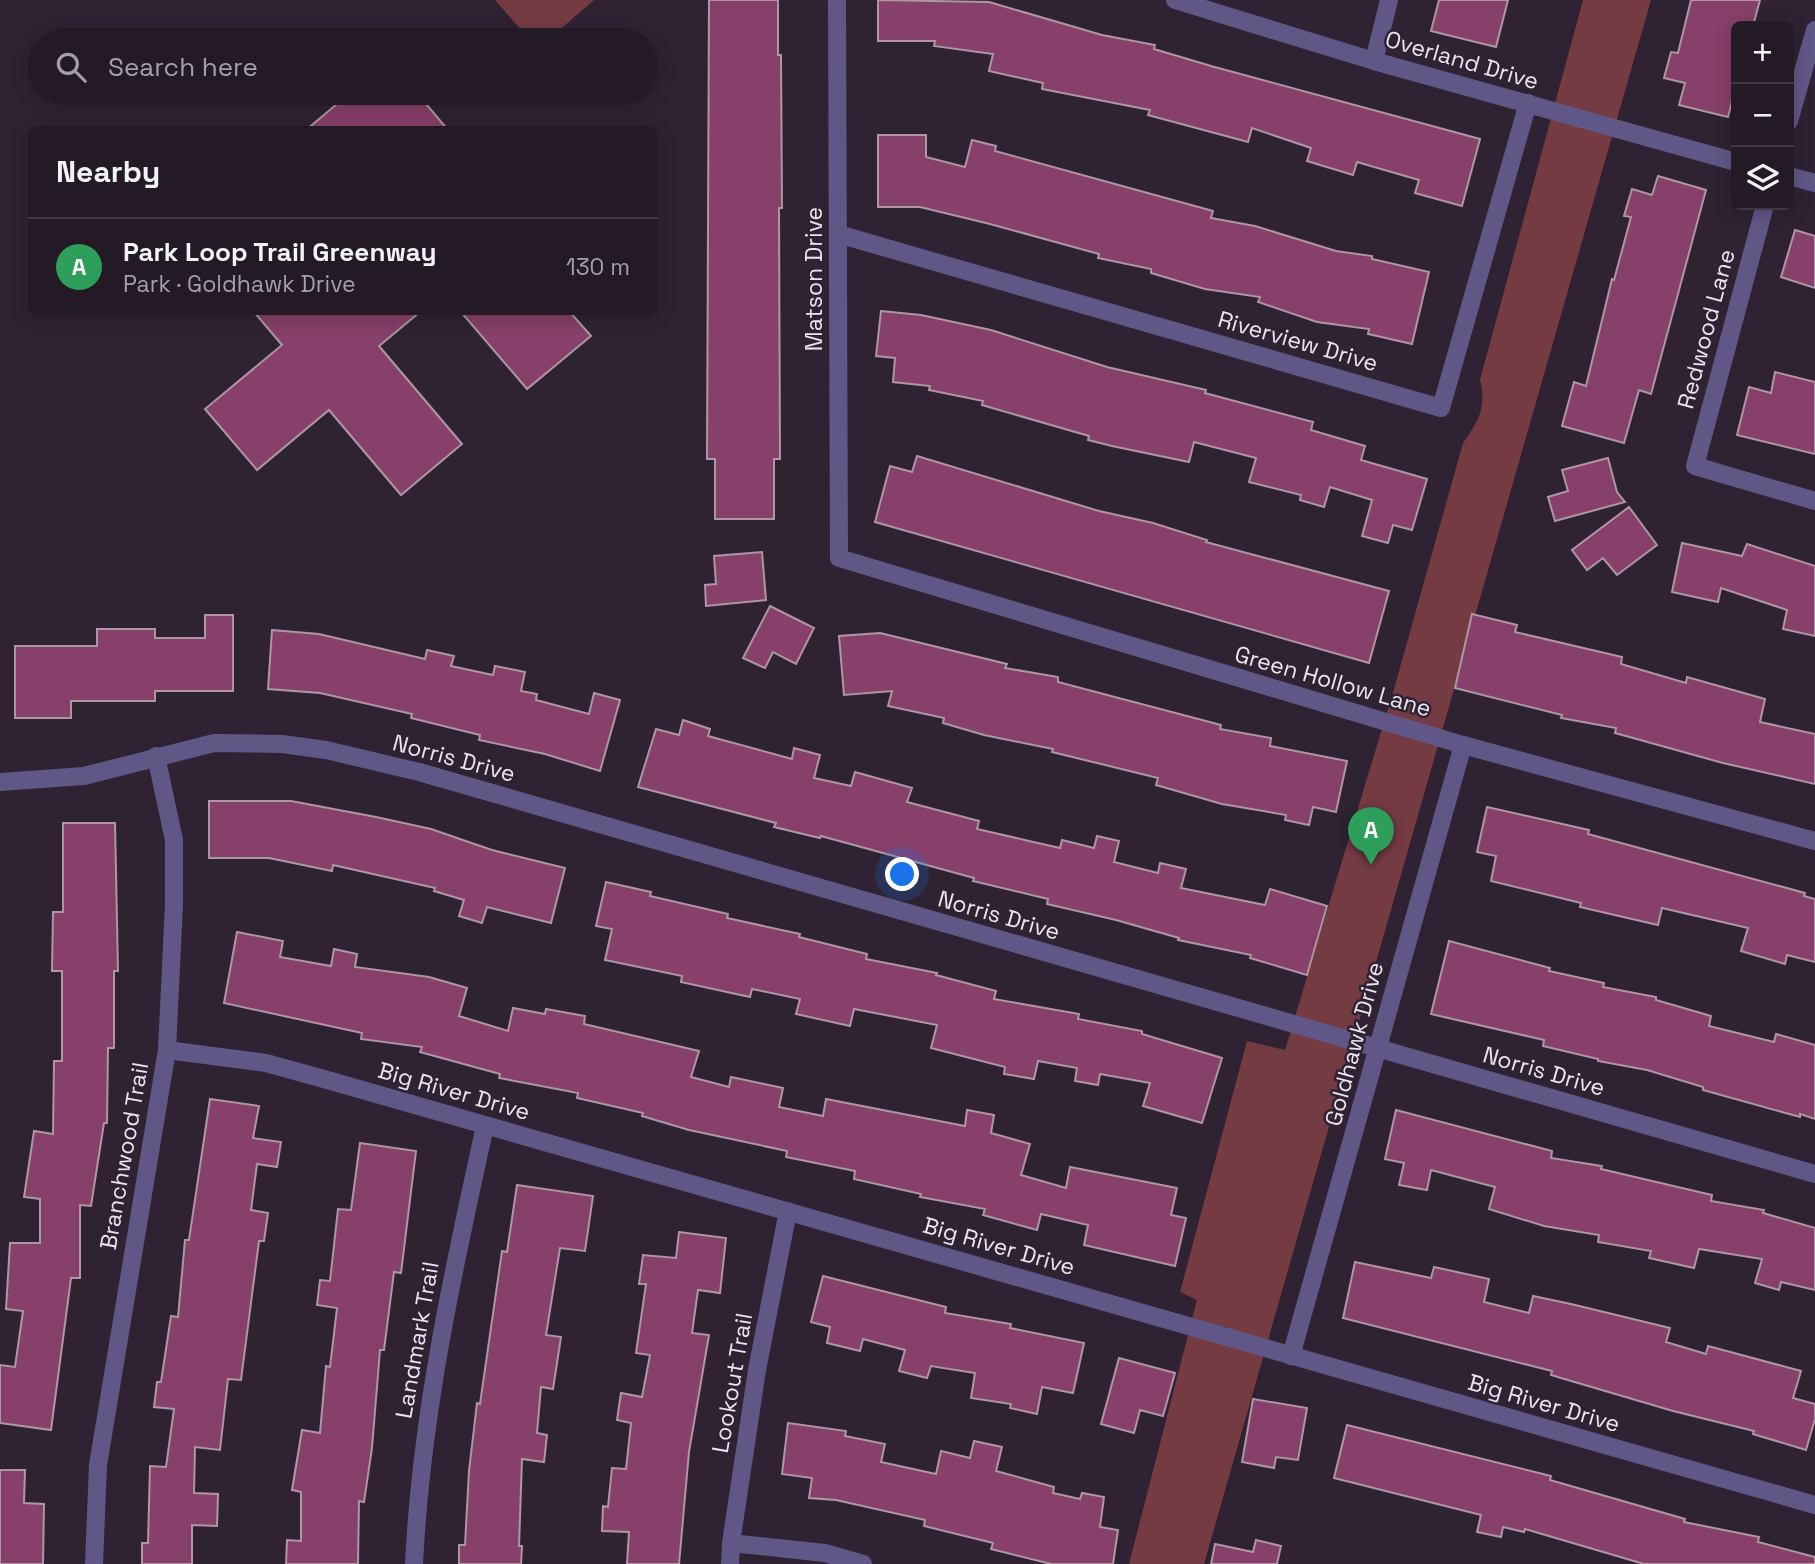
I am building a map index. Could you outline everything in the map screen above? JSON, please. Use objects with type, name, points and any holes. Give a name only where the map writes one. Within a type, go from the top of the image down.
[{"type":"street","name":"Matson Drive","points":[[836,0],[839,558]]},
{"type":"street","name":"Overland Drive","points":[[1175,0],[1374,61],[1731,161]]},
{"type":"street","points":[[1374,61],[1389,0]]},
{"type":"street","points":[[1794,104],[1815,30]]},
{"type":"street","name":"Riverview Drive","points":[[838,234],[1441,408],[1528,103]]},
{"type":"street","points":[[1794,177],[1815,183]]},
{"type":"street","name":"Redwood Lane","points":[[1764,210],[1695,466],[1815,502]]},
{"type":"street","name":"Green Hollow Lane","points":[[839,558],[1463,745],[1815,841]]},
{"type":"street","name":"Norris Drive","points":[[0,782],[83,776],[214,743],[326,750],[379,762],[1815,1174]]},
{"type":"street","name":"Goldhawk Drive","points":[[1292,1356],[1463,745]]},
{"type":"street","name":"Branchwood Trail","points":[[94,1564],[98,1465],[167,1050],[174,904],[174,841],[156,756]]},
{"type":"street","name":"Big River Drive","points":[[167,1050],[266,1063],[1815,1505]]},
{"type":"street","name":"Landmark Trail","points":[[414,1564],[417,1492],[427,1420],[456,1257],[485,1126]]},
{"type":"street","name":"Lookout Trail","points":[[730,1564],[757,1370],[788,1210]]},
{"type":"street","points":[[731,1542],[825,1553],[863,1564]]},
{"type":"shaded area","points":[[495,0],[594,0],[562,28],[520,28]]},
{"type":"shaded area","points":[[1583,0],[1651,0],[1204,1564],[1129,1564],[1197,1300],[1180,1292],[1247,1041],[1285,1050],[1394,689],[1463,443],[1482,406],[1480,380]]},
{"type":"building","points":[[709,0],[778,0],[782,208],[779,208],[780,459],[774,459],[774,519],[715,519],[715,459],[707,459]]},
{"type":"building","points":[[878,0],[989,2],[1102,35],[1155,45],[1154,49],[1211,66],[1480,139],[1462,206],[1415,193],[1419,180],[1357,162],[1353,175],[1307,161],[1311,148],[1252,128],[1248,142],[1148,115],[1150,110],[1042,89],[1043,83],[989,71],[993,54],[934,46],[935,41],[878,41]]},
{"type":"building","points":[[1439,0],[1508,0],[1496,47],[1431,31]]},
{"type":"building","points":[[1691,0],[1760,0],[1754,21],[1731,21],[1731,105],[1728,117],[1679,105],[1685,83],[1664,78],[1671,52],[1678,53]]},
{"type":"building","points":[[336,105],[427,105],[445,126],[311,126]]},
{"type":"building","points":[[878,135],[926,135],[926,157],[965,167],[972,140],[996,146],[995,151],[1213,211],[1211,218],[1255,226],[1336,251],[1372,256],[1372,259],[1429,272],[1412,344],[1368,334],[1369,329],[1317,322],[1258,302],[1260,297],[1205,289],[1151,273],[1151,269],[1098,258],[1099,254],[990,224],[920,207],[878,207]]},
{"type":"building","points":[[1658,176],[1706,190],[1651,394],[1639,390],[1624,443],[1562,426],[1574,382],[1586,386],[1612,279],[1614,280],[1631,217],[1624,216],[1632,189],[1652,195]]},
{"type":"building","points":[[1795,230],[1815,236],[1815,288],[1781,277]]},
{"type":"building","points":[[881,311],[921,315],[991,330],[1107,367],[1206,390],[1205,393],[1313,422],[1311,430],[1365,446],[1361,460],[1427,479],[1412,530],[1393,525],[1388,543],[1362,536],[1372,500],[1330,487],[1324,507],[1300,500],[1301,495],[1249,482],[1256,458],[1194,442],[1189,462],[1112,446],[1088,440],[1089,436],[982,405],[983,401],[929,390],[930,386],[893,382],[895,358],[876,356]]},
{"type":"building","points":[[257,315],[416,315],[379,346],[462,444],[401,495],[329,410],[257,470],[205,409],[282,345]]},
{"type":"building","points":[[464,315],[573,315],[591,336],[527,389]]},
{"type":"building","points":[[1775,372],[1815,382],[1815,454],[1737,435],[1749,387],[1771,393]]},
{"type":"building","points":[[917,456],[1099,511],[1153,523],[1207,540],[1206,542],[1389,591],[1369,663],[875,522],[890,466],[912,472]]},
{"type":"building","points":[[1608,458],[1617,492],[1625,502],[1555,521],[1548,497],[1568,491],[1562,470]]},
{"type":"building","points":[[1629,507],[1657,545],[1617,575],[1603,558],[1587,570],[1572,550]]},
{"type":"building","points":[[1682,543],[1742,556],[1747,544],[1815,566],[1815,636],[1783,629],[1787,610],[1721,588],[1718,602],[1672,592]]},
{"type":"building","points":[[762,552],[766,600],[706,606],[705,585],[716,584],[714,556]]},
{"type":"building","points":[[770,606],[814,628],[796,664],[773,652],[765,668],[743,658]]},
{"type":"building","points":[[1472,614],[1517,625],[1515,632],[1622,657],[1621,664],[1686,683],[1687,677],[1765,699],[1760,722],[1815,734],[1815,784],[1723,763],[1615,733],[1616,728],[1561,718],[1562,715],[1455,688]]},
{"type":"building","points":[[205,615],[233,615],[233,691],[155,691],[155,701],[71,701],[71,718],[15,718],[15,646],[97,646],[97,629],[155,629],[155,638],[205,638]]},
{"type":"building","points":[[272,630],[319,634],[425,659],[427,650],[454,656],[451,666],[493,675],[495,666],[525,672],[521,691],[537,694],[536,700],[589,714],[594,693],[620,700],[600,771],[545,754],[479,740],[480,735],[411,718],[412,714],[320,693],[268,689]]},
{"type":"building","points":[[880,633],[1007,664],[1005,668],[1058,677],[1058,682],[1221,725],[1220,729],[1271,738],[1270,746],[1347,761],[1336,812],[1313,807],[1309,825],[1285,820],[1286,815],[1222,804],[1156,785],[1158,778],[1052,752],[1053,749],[984,735],[943,723],[944,718],[888,706],[892,691],[844,695],[839,636]]},
{"type":"building","points":[[683,720],[710,729],[708,736],[792,759],[794,748],[820,755],[814,778],[851,786],[855,772],[912,788],[907,802],[979,821],[977,829],[1060,848],[1062,840],[1094,848],[1097,836],[1119,841],[1114,862],[1158,873],[1160,863],[1186,869],[1181,888],[1265,905],[1270,889],[1327,906],[1307,975],[1250,958],[1251,955],[1178,940],[1179,938],[1116,920],[1047,904],[1048,899],[973,881],[974,878],[821,836],[820,838],[774,827],[776,823],[638,787],[656,729],[679,735]]},
{"type":"building","points":[[209,801],[291,801],[431,829],[492,850],[565,868],[551,923],[487,907],[482,923],[459,916],[464,900],[434,891],[435,888],[333,865],[332,871],[269,858],[209,858]]},
{"type":"building","points":[[1487,807],[1589,830],[1588,834],[1805,893],[1804,896],[1815,899],[1815,962],[1787,955],[1785,964],[1741,951],[1748,928],[1662,908],[1658,925],[1580,907],[1581,903],[1491,881],[1496,856],[1477,852]]},
{"type":"building","points":[[63,823],[115,823],[118,971],[114,971],[114,1048],[108,1048],[107,1123],[104,1123],[91,1206],[80,1205],[80,1278],[71,1278],[51,1430],[0,1423],[0,1365],[15,1367],[23,1311],[6,1309],[10,1243],[40,1243],[40,1199],[24,1197],[34,1131],[53,1134],[54,1061],[62,1061],[62,971],[52,971],[53,912],[63,912]]},
{"type":"building","points":[[606,882],[651,892],[650,896],[728,914],[727,918],[800,934],[799,937],[867,954],[866,959],[937,973],[936,975],[996,991],[994,999],[1079,1014],[1078,1019],[1142,1031],[1142,1034],[1222,1058],[1202,1123],[1143,1106],[1150,1083],[1100,1074],[1098,1085],[1075,1081],[1077,1068],[1038,1061],[1034,1079],[1004,1074],[1005,1067],[931,1048],[937,1025],[854,1009],[850,1026],[796,1014],[800,999],[752,989],[750,997],[681,982],[682,976],[605,960],[612,929],[596,926]]},
{"type":"building","points":[[237,932],[283,941],[280,957],[331,966],[334,949],[357,954],[355,967],[429,977],[467,988],[459,1016],[508,1031],[513,1008],[545,1014],[546,1009],[585,1016],[584,1024],[699,1051],[691,1077],[729,1087],[731,1077],[783,1088],[779,1107],[823,1116],[826,1099],[965,1126],[967,1110],[994,1115],[991,1133],[1030,1144],[1021,1175],[1066,1188],[1070,1167],[1177,1188],[1171,1215],[1186,1218],[1175,1266],[1084,1245],[1088,1225],[1041,1214],[1037,1230],[983,1215],[985,1209],[920,1197],[921,1194],[854,1179],[855,1171],[786,1157],[787,1151],[689,1130],[642,1116],[643,1113],[577,1098],[578,1093],[499,1078],[500,1074],[420,1052],[422,1047],[361,1039],[362,1033],[224,1003]]},
{"type":"building","points":[[1449,941],[1550,968],[1549,971],[1604,983],[1603,987],[1656,997],[1656,1000],[1711,1016],[1709,1026],[1774,1042],[1776,1034],[1815,1045],[1815,1119],[1703,1090],[1703,1087],[1647,1070],[1598,1061],[1543,1046],[1544,1040],[1431,1014]]},
{"type":"building","points":[[210,1099],[259,1106],[253,1138],[281,1142],[277,1167],[257,1164],[251,1210],[268,1213],[264,1241],[259,1241],[241,1380],[228,1379],[220,1450],[195,1447],[194,1493],[218,1494],[217,1526],[192,1525],[192,1564],[142,1564],[142,1543],[148,1543],[150,1466],[166,1467],[174,1409],[154,1407],[157,1382],[161,1382],[171,1316],[178,1317],[185,1240],[189,1240]]},
{"type":"building","points":[[1396,1110],[1552,1151],[1551,1158],[1602,1166],[1601,1169],[1712,1195],[1711,1201],[1764,1210],[1763,1213],[1815,1228],[1815,1290],[1781,1282],[1779,1290],[1755,1283],[1762,1259],[1699,1249],[1694,1268],[1649,1258],[1651,1251],[1598,1242],[1599,1235],[1544,1226],[1489,1209],[1495,1187],[1431,1170],[1427,1190],[1399,1185],[1404,1163],[1385,1159]]},
{"type":"building","points":[[360,1143],[416,1151],[401,1273],[394,1272],[384,1350],[380,1350],[372,1448],[364,1502],[359,1501],[358,1564],[286,1564],[287,1540],[301,1541],[301,1492],[292,1490],[302,1430],[320,1433],[326,1366],[330,1367],[337,1308],[317,1305],[320,1280],[330,1281],[338,1209],[351,1210]]},
{"type":"building","points":[[517,1185],[593,1196],[585,1251],[560,1248],[546,1335],[561,1337],[553,1389],[541,1387],[537,1433],[547,1435],[544,1462],[522,1459],[519,1546],[522,1546],[521,1564],[459,1564],[459,1545],[465,1545],[469,1471],[477,1403],[480,1404],[502,1251],[507,1252]]},
{"type":"building","points":[[679,1232],[726,1238],[720,1293],[698,1290],[692,1333],[709,1335],[689,1452],[679,1564],[627,1564],[629,1532],[602,1531],[603,1506],[608,1507],[612,1468],[626,1469],[631,1423],[617,1420],[621,1393],[642,1397],[650,1355],[636,1353],[646,1284],[639,1284],[643,1255],[676,1258]]},
{"type":"building","points":[[1355,1262],[1431,1278],[1434,1267],[1489,1279],[1484,1302],[1529,1313],[1533,1296],[1571,1304],[1670,1328],[1666,1342],[1706,1354],[1708,1346],[1801,1371],[1793,1398],[1815,1404],[1815,1419],[1806,1450],[1753,1434],[1754,1431],[1673,1411],[1551,1375],[1552,1371],[1343,1318]]},
{"type":"building","points":[[823,1276],[946,1307],[945,1313],[1011,1324],[1010,1328],[1084,1343],[1073,1393],[1042,1387],[1037,1414],[1010,1408],[1011,1404],[971,1398],[975,1373],[931,1366],[927,1378],[899,1371],[905,1350],[863,1339],[860,1351],[827,1343],[830,1327],[811,1322]]},
{"type":"building","points":[[1119,1358],[1175,1373],[1163,1416],[1140,1410],[1134,1433],[1101,1424]]},
{"type":"building","points":[[1253,1399],[1307,1408],[1298,1460],[1276,1457],[1274,1468],[1242,1462]]},
{"type":"building","points":[[788,1423],[846,1431],[845,1436],[885,1444],[881,1462],[936,1474],[941,1451],[970,1458],[974,1441],[1002,1447],[996,1471],[1054,1487],[1053,1493],[1080,1499],[1082,1493],[1104,1497],[1100,1527],[1118,1530],[1113,1564],[1051,1564],[991,1549],[993,1543],[924,1526],[925,1520],[836,1500],[809,1498],[812,1478],[782,1474]]},
{"type":"building","points":[[1347,1425],[1551,1476],[1550,1480],[1685,1519],[1684,1522],[1759,1537],[1758,1542],[1815,1557],[1815,1564],[1644,1564],[1525,1529],[1524,1532],[1503,1527],[1501,1537],[1477,1532],[1481,1515],[1334,1478]]},
{"type":"building","points":[[0,1470],[25,1470],[24,1503],[44,1504],[43,1564],[0,1564]]},
{"type":"building","points":[[1256,1540],[1281,1546],[1277,1564],[1211,1564],[1215,1544],[1253,1552]]},
{"type":"place","name":"Park Loop Trail Greenway","points":[[1371,865]]}]
